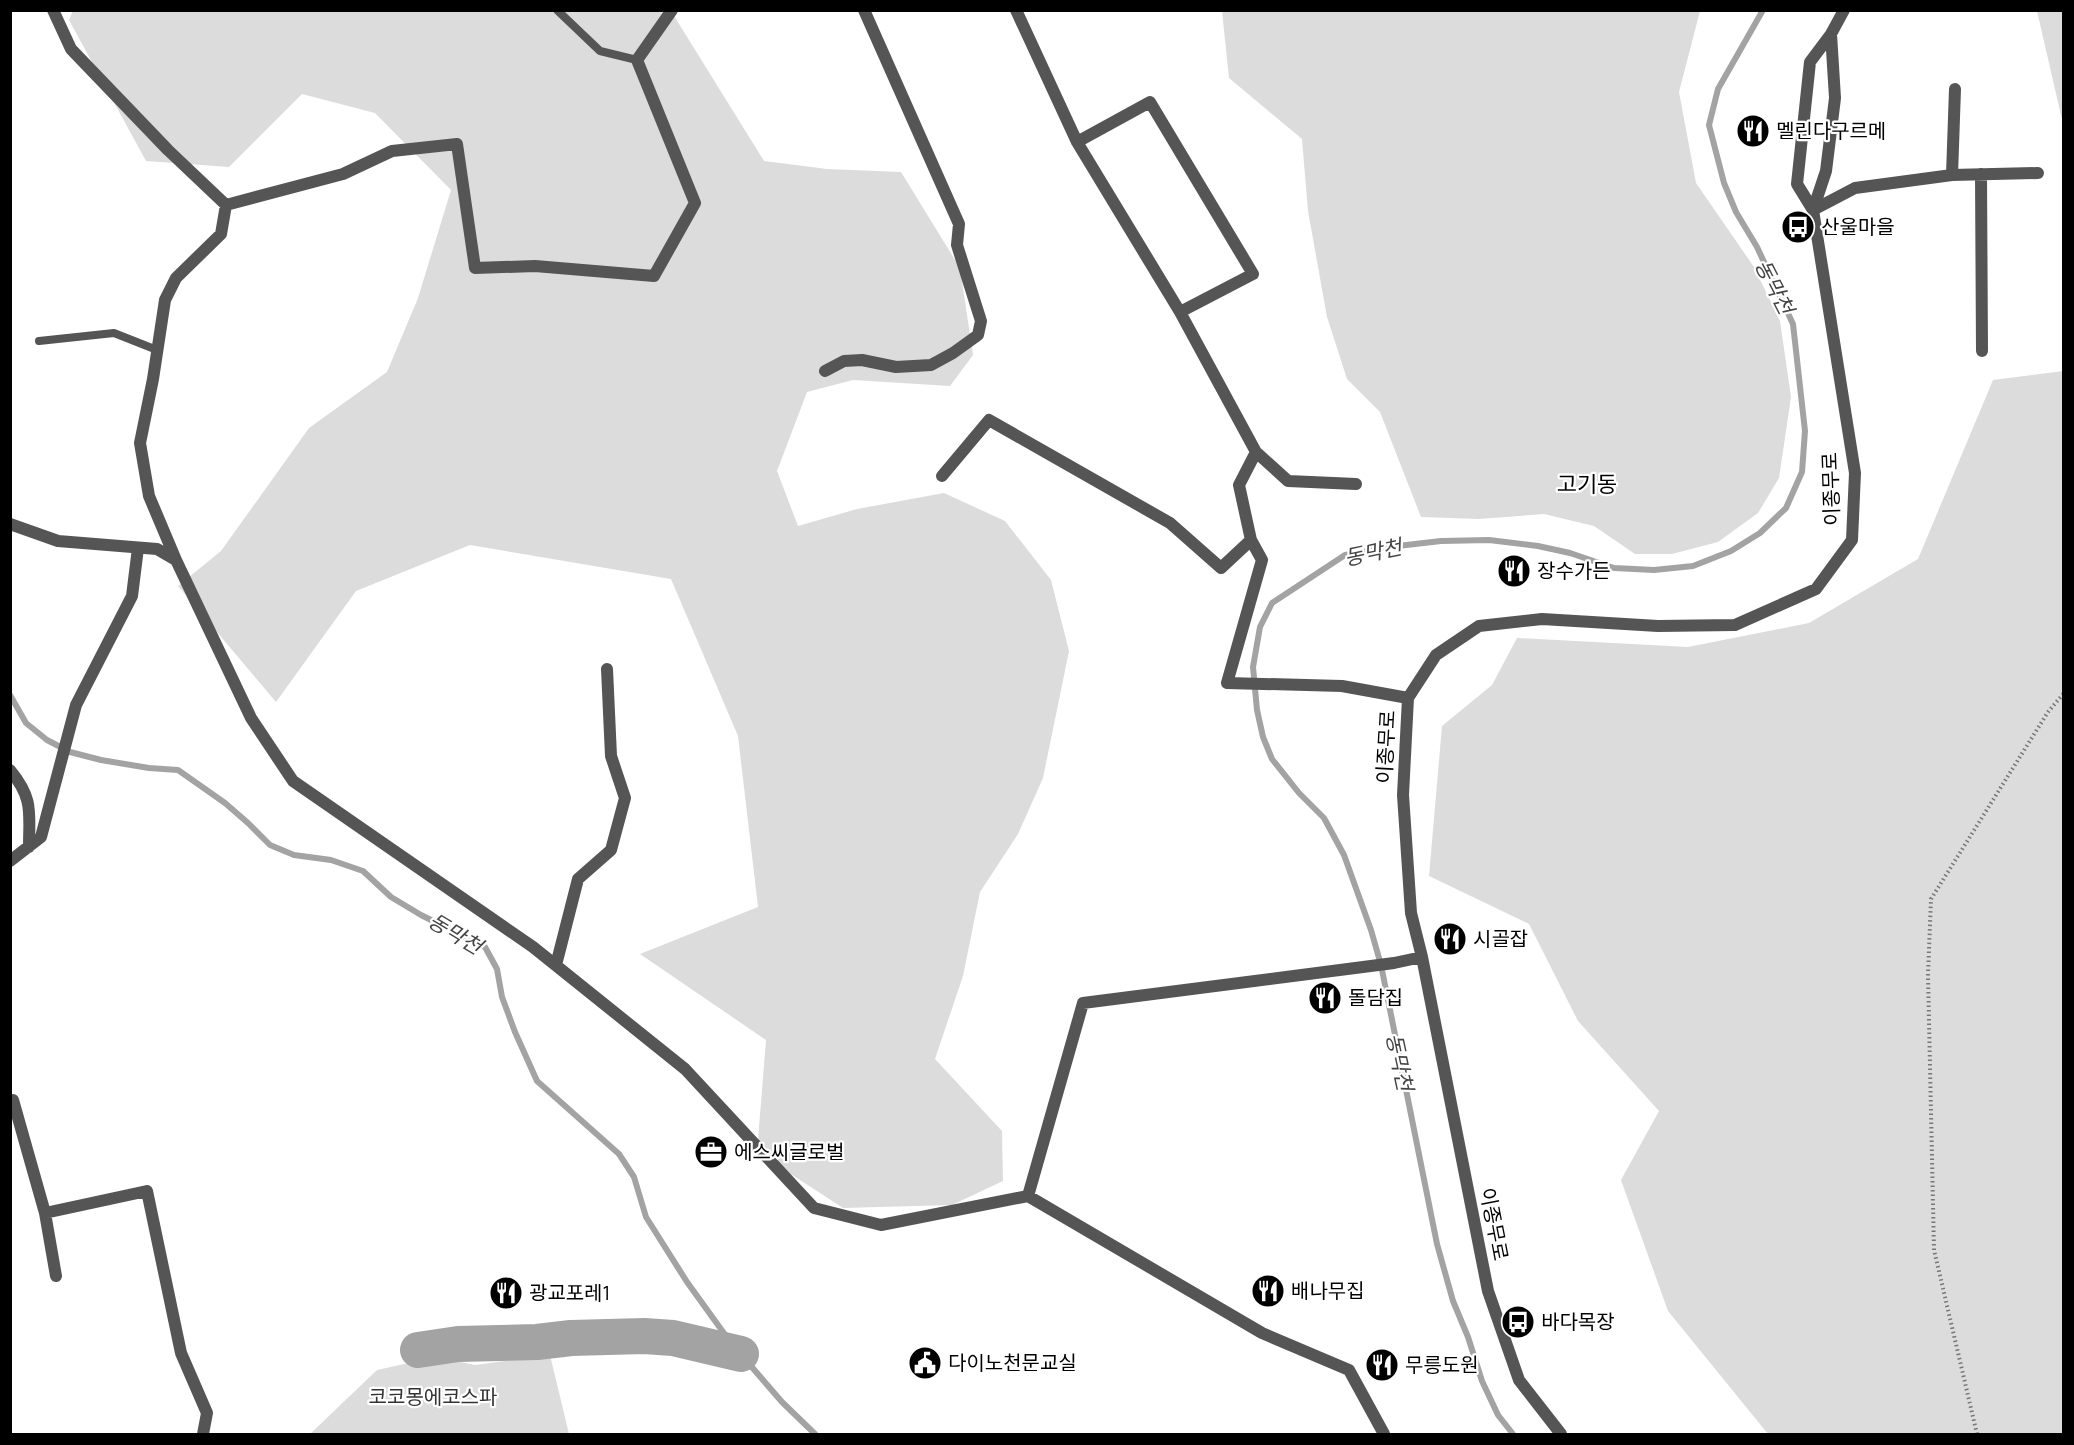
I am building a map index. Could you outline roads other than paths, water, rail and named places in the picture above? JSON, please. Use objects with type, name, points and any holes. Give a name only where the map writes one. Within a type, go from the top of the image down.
[{"type":"street","points":[[53,10],[71,49],[168,150],[226,205]]},
{"type":"street","points":[[226,205],[343,174],[392,151],[457,144],[475,268],[535,266],[654,276],[694,203],[637,60],[672,10]]},
{"type":"street","points":[[825,371],[844,361],[862,360],[896,367],[931,365],[953,353],[978,334],[981,321],[957,245],[959,224],[864,10]]},
{"type":"street","points":[[1016,10],[1077,142],[1180,312],[1256,452],[1288,481],[1356,484]]},
{"type":"street","name":"이종무로","points":[[1561,1434],[1519,1380],[1488,1291],[1422,957],[1411,913],[1403,795],[1408,698],[1436,655],[1479,626],[1542,619],[1658,626],[1735,625],[1816,589],[1852,540],[1854,473],[1813,210],[1797,184],[1810,62],[1831,34],[1844,10]]},
{"type":"street","name":"이종무로","points":[[1813,210],[1826,171],[1834,98],[1831,34]]},
{"type":"street","points":[[1952,175],[1955,89]]},
{"type":"street","points":[[1077,142],[1150,102],[1253,274],[1180,312]]},
{"type":"street","points":[[1813,210],[1855,188],[1952,175],[2037,173]]},
{"type":"street","points":[[1982,174],[1982,351]]},
{"type":"street","points":[[226,205],[221,234],[176,278],[165,300],[140,443],[149,496],[176,560],[251,718],[292,781],[556,965],[685,1069],[814,1208],[881,1225],[1028,1196],[1262,1333],[1349,1370],[1384,1434]]},
{"type":"street","points":[[942,476],[989,420],[1170,522],[1221,568],[1251,540]]},
{"type":"street","points":[[1256,452],[1239,485],[1251,540],[1262,560],[1227,683],[1342,686],[1408,698]]},
{"type":"street","points":[[10,524],[58,541],[157,549],[176,560]]},
{"type":"street","points":[[10,861],[41,837],[76,705],[132,596],[138,548]]},
{"type":"street","points":[[556,965],[578,879],[611,850],[625,798],[611,756],[607,669]]},
{"type":"street","points":[[10,770],[21,783],[30,802],[29,848]]},
{"type":"street","points":[[1028,1196],[1083,1003],[1394,963],[1422,957]]},
{"type":"street","points":[[13,1100],[45,1213],[56,1276]]},
{"type":"street","points":[[45,1213],[147,1191],[181,1353],[207,1413],[203,1434]]},
{"type":"lane","points":[[557,10],[600,51],[637,60]]},
{"type":"lane","points":[[39,341],[114,333],[157,350]]},
{"type":"waterway","name":"동막천","points":[[1513,1434],[1498,1415],[1482,1381],[1468,1337],[1453,1301],[1437,1244],[1381,965],[1371,930],[1344,855],[1324,818],[1299,793],[1272,759],[1263,737],[1257,710],[1253,667],[1260,627],[1272,603],[1345,555],[1441,541],[1489,540],[1538,546],[1570,553],[1614,568],[1654,570],[1693,566],[1731,551],[1760,533],[1786,508],[1802,472],[1805,431],[1793,324],[1757,247],[1736,212],[1724,183],[1709,125],[1718,89],[1763,10]]},
{"type":"waterway","name":"동막천","points":[[10,695],[26,723],[47,740],[70,752],[101,760],[178,770],[225,803],[270,845],[294,855],[331,860],[363,871],[391,897],[421,915],[485,947],[497,969],[502,997],[537,1081],[619,1154],[634,1177],[646,1217],[687,1282],[731,1343],[782,1402],[815,1434]]},
{"type":"waterway","name":"동막천","points":[[418,1350],[458,1344],[644,1336],[673,1338],[741,1354]]},
{"type":"place","name":"멜린다구르메","points":[[1753,131]]},
{"type":"place","name":"산울마을","points":[[1798,227]]},
{"type":"place","name":"장수가든","points":[[1514,571]]},
{"type":"place","name":"시골잡","points":[[1450,939]]},
{"type":"place","name":"돌담집","points":[[1325,998]]},
{"type":"place","name":"에스씨글로벌","points":[[711,1152]]},
{"type":"place","name":"배나무집","points":[[1268,1291]]},
{"type":"place","name":"광교포레1","points":[[506,1293]]},
{"type":"place","name":"바다목장","points":[[1518,1322]]},
{"type":"place","name":"다이노천문교실","points":[[925,1363]]},
{"type":"place","name":"무릉도원","points":[[1382,1365]]},
{"type":"district","name":"고기동","points":[[1587,484]]},
{"type":"park label","name":"코코몽에코스파","points":[[433,1397]]}]
